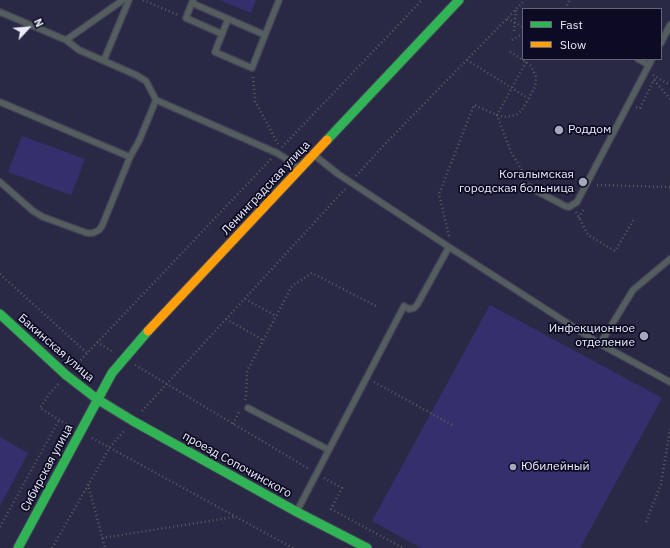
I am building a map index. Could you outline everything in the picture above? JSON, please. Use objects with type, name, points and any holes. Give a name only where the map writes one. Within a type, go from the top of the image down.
[{"type":"street","name":"Ленинградская улица","points":[[97,399],[112,373],[136,344],[458,1]]},
{"type":"street","name":"Бакинская улица","points":[[0,314],[66,375],[97,399]]},
{"type":"street","name":"проезд Сопочинского","points":[[97,399],[133,421],[297,512],[366,548]]},
{"type":"street","name":"Сибирская улица","points":[[18,548],[97,399]]},
{"type":"lane","points":[[66,40],[123,0]]},
{"type":"lane","points":[[104,60],[129,0]]},
{"type":"lane","points":[[228,19],[215,52],[252,68],[279,0]]},
{"type":"lane","points":[[222,34],[186,18],[193,2],[265,35]]},
{"type":"lane","points":[[0,12],[66,40],[79,50],[104,60],[146,81],[156,100],[277,153],[293,162],[301,169]]},
{"type":"lane","points":[[662,41],[670,25]]},
{"type":"lane","points":[[639,60],[648,68]]},
{"type":"lane","points":[[529,187],[565,206],[572,205],[577,202],[652,60]]},
{"type":"lane","points":[[0,182],[32,211],[43,217],[86,233],[93,233],[99,230],[130,157],[140,141],[156,100]]},
{"type":"lane","points":[[0,102],[130,157]]},
{"type":"lane","points":[[314,154],[338,174],[600,344],[670,382]]},
{"type":"lane","points":[[297,512],[404,306],[409,309],[414,308],[417,305],[446,245]]},
{"type":"lane","points":[[600,344],[633,290],[669,261]]},
{"type":"lane","points":[[248,408],[329,450]]},
{"type":"path","points":[[143,0],[186,18]]},
{"type":"path","points":[[252,68],[255,101],[280,149],[422,0]]},
{"type":"path","points":[[514,31],[516,9]]},
{"type":"path","points":[[507,19],[522,26]]},
{"type":"path","points":[[512,40],[522,35]]},
{"type":"path","points":[[509,51],[522,59]]},
{"type":"path","points":[[467,60],[528,98]]},
{"type":"path","points":[[446,245],[449,235],[439,194],[474,105],[504,117],[516,115],[522,110],[535,87],[536,76],[535,72],[523,60]]},
{"type":"path","points":[[526,62],[497,115],[511,152],[528,179]]},
{"type":"path","points":[[648,68],[670,99]]},
{"type":"path","points":[[277,153],[66,375],[50,393],[40,408],[80,432],[293,548]]},
{"type":"path","points":[[597,185],[670,187]]},
{"type":"path","points":[[572,205],[588,235],[615,251],[634,220]]},
{"type":"path","points":[[233,424],[246,397],[247,371],[292,286],[312,273],[376,306]]},
{"type":"path","points":[[0,274],[87,353]]},
{"type":"path","points":[[245,299],[276,316]]},
{"type":"path","points":[[226,319],[264,340]]},
{"type":"path","points":[[366,378],[454,426]]},
{"type":"path","points":[[52,548],[110,447],[167,384],[342,488],[331,509],[403,548]]},
{"type":"path","points":[[0,527],[59,420]]},
{"type":"path","points":[[646,522],[661,484],[670,429]]},
{"type":"path","points":[[88,484],[105,548]]},
{"type":"path","points":[[102,538],[236,517]]},
{"type":"shaded area","points":[[219,0],[256,0],[251,13]]},
{"type":"shaded area","points":[[22,136],[85,159],[71,195],[8,172]]},
{"type":"shaded area","name":"Юбилейный","points":[[490,305],[662,398],[580,548],[421,548],[372,521]]},
{"type":"shaded area","points":[[0,437],[28,453],[0,506]]},
{"type":"traffic: fast","points":[[327,140],[459,0]]},
{"type":"traffic: fast","points":[[0,314],[66,375],[97,399],[133,421],[297,512],[367,548]]},
{"type":"traffic: fast","points":[[18,548],[112,373],[148,331]]},
{"type":"traffic: slow","points":[[148,331],[327,140]]},
{"type":"place","name":"Роддом","points":[[559,130]]},
{"type":"place","name":"Когалымская городская больница","points":[[583,182]]},
{"type":"place","name":"Инфекционное отделение","points":[[644,336]]},
{"type":"place","name":"Юбилейный","points":[[513,467]]}]
